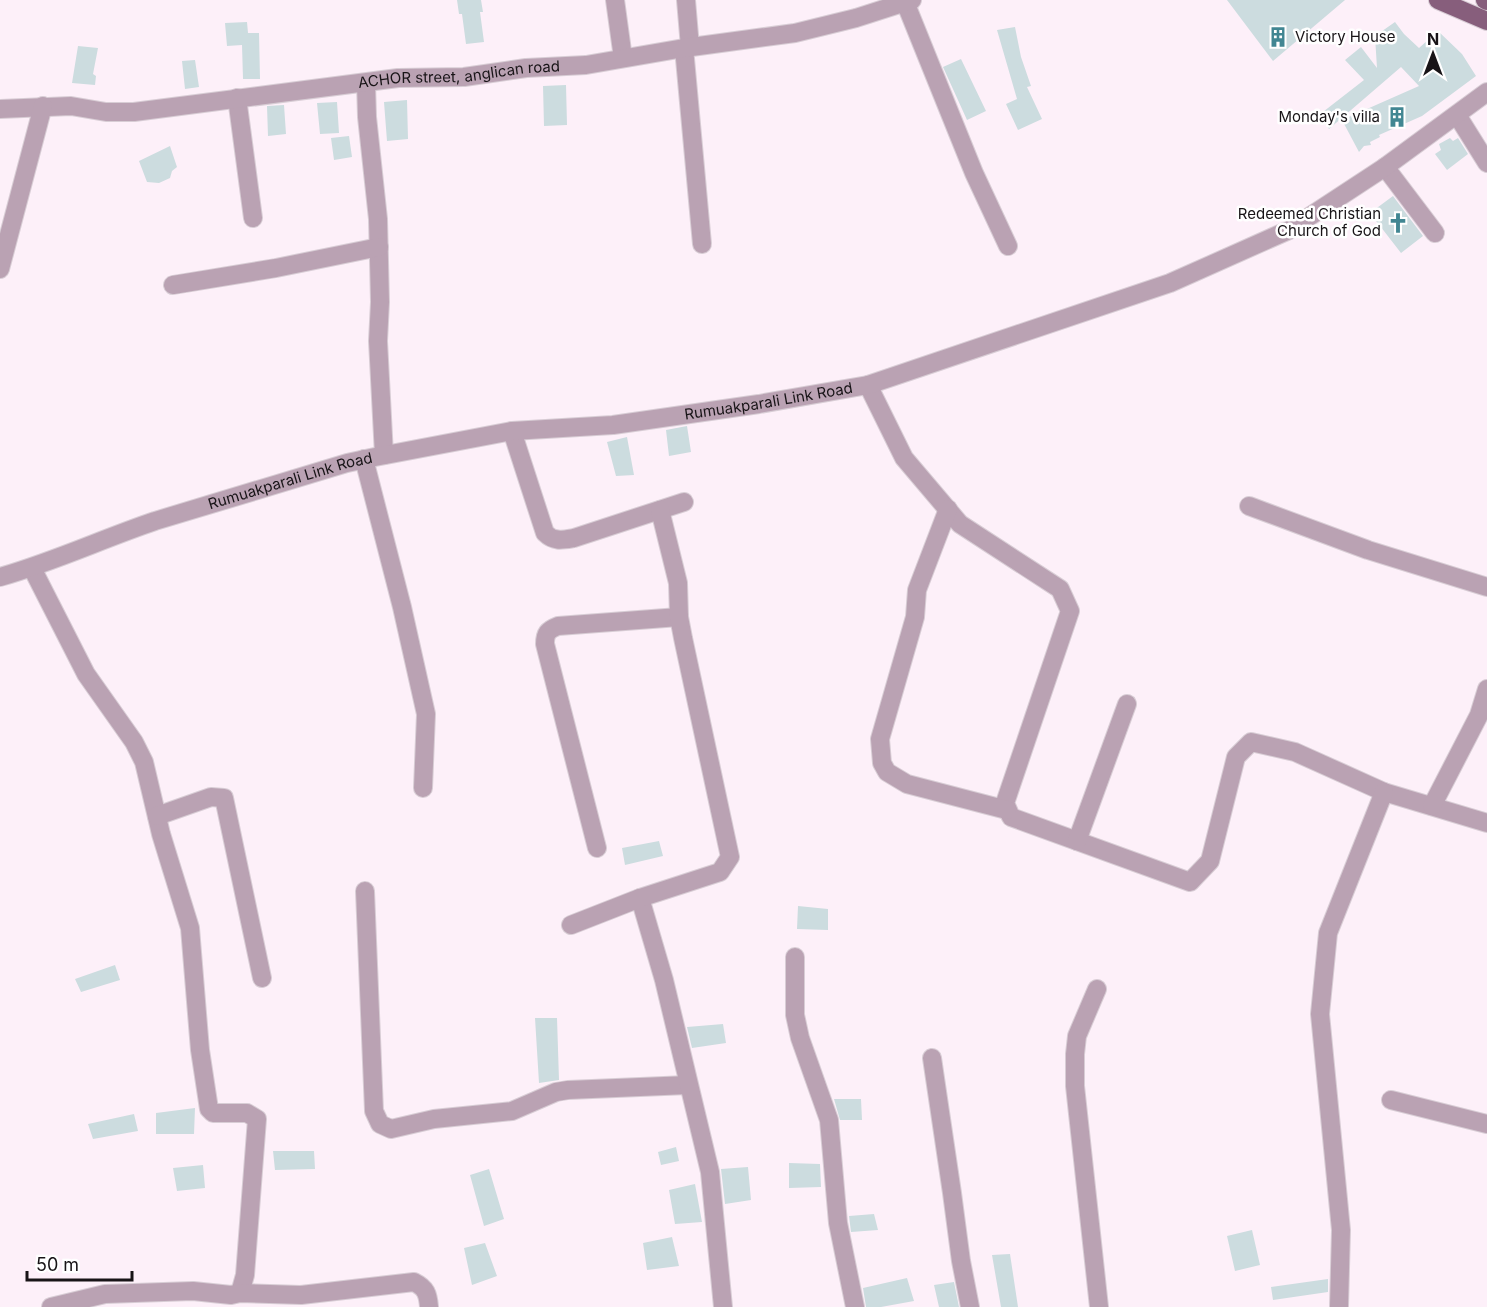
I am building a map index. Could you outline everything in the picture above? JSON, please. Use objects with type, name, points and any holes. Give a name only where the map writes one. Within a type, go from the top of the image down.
[{"type":"main road","points":[[1438,0],[1487,21]]},
{"type":"street","points":[[615,0],[622,58]]},
{"type":"street","points":[[686,0],[687,48],[702,244]]},
{"type":"street","points":[[909,1],[974,173],[1008,246]]},
{"type":"street","name":"ACHOR street, anglican road","points":[[0,109],[71,106],[106,112],[134,112],[398,78],[464,77],[526,68],[586,65],[795,33],[856,18],[909,1]]},
{"type":"street","points":[[366,83],[367,117],[378,219],[378,340],[384,455]]},
{"type":"street","name":"Rumuakparali Link Road","points":[[0,577],[32,568],[154,521],[364,459],[512,431],[613,425],[759,404],[868,385],[1170,283],[1289,230],[1385,167],[1487,92]]},
{"type":"street","points":[[237,98],[253,218]]},
{"type":"street","points":[[0,269],[43,106]]},
{"type":"street","points":[[1457,116],[1487,163]]},
{"type":"street","points":[[1385,167],[1436,233]]},
{"type":"street","points":[[173,285],[276,268],[379,247]]},
{"type":"street","points":[[868,385],[904,458],[960,524],[1060,589],[1070,611],[1005,803],[1011,817],[1190,882],[1210,861],[1236,757],[1251,742],[1295,752],[1384,792],[1487,823]]},
{"type":"street","points":[[512,431],[545,533],[551,539],[561,541],[574,538],[684,502]]},
{"type":"street","points":[[364,459],[402,607],[426,714],[423,788]]},
{"type":"street","points":[[1249,506],[1368,550],[1487,587]]},
{"type":"street","points":[[948,508],[917,590],[915,617],[880,738],[882,763],[887,772],[907,784],[1007,810]]},
{"type":"street","points":[[571,925],[640,898],[720,872],[730,857],[679,617],[678,583],[660,510]]},
{"type":"street","points":[[32,568],[86,674],[134,742],[144,762],[157,816],[190,928],[200,1050],[209,1109],[213,1113],[247,1113],[257,1119],[245,1275],[240,1293]]},
{"type":"street","points":[[597,848],[545,644],[545,636],[549,629],[558,626],[679,617]]},
{"type":"street","points":[[1431,806],[1479,715],[1487,689]]},
{"type":"street","points":[[1077,841],[1127,704]]},
{"type":"street","points":[[1339,1307],[1341,1230],[1320,1014],[1328,933],[1384,792]]},
{"type":"street","points":[[157,816],[211,797],[224,798],[262,978]]},
{"type":"street","points":[[365,891],[374,1111],[380,1124],[392,1129],[434,1119],[512,1112],[556,1092],[568,1090],[688,1085]]},
{"type":"street","points":[[640,898],[664,980],[710,1172],[723,1307]]},
{"type":"street","points":[[795,957],[795,1015],[800,1038],[829,1120],[838,1223],[855,1307]]},
{"type":"street","points":[[1097,989],[1077,1036],[1075,1086],[1099,1307]]},
{"type":"street","points":[[932,1058],[960,1261],[970,1307]]},
{"type":"street","points":[[1391,1100],[1487,1124]]},
{"type":"street","points":[[58,1306],[105,1294],[193,1291],[301,1295],[414,1282],[422,1286],[428,1294],[429,1307]]},
{"type":"building","points":[[457,0],[481,0],[483,12],[480,12],[484,42],[466,44],[462,14],[459,14]]},
{"type":"building","name":"Victory House","points":[[1227,0],[1345,0],[1273,61]]},
{"type":"building","points":[[247,22],[248,33],[259,33],[260,79],[243,79],[242,45],[227,46],[225,23]]},
{"type":"building","points":[[1395,22],[1419,48],[1438,31],[1462,54],[1476,76],[1422,116],[1379,135],[1380,137],[1370,142],[1371,145],[1364,146],[1359,152],[1342,120],[1419,86],[1401,67],[1329,129],[1319,115],[1364,80],[1345,60],[1361,47],[1377,68],[1375,36]]},
{"type":"building","points":[[1015,27],[1021,57],[1031,86],[1027,87],[1042,119],[1018,130],[1006,104],[1017,99],[997,30]]},
{"type":"building","points":[[78,46],[98,48],[93,74],[96,76],[95,85],[72,83]]},
{"type":"building","points":[[961,59],[986,111],[967,120],[943,67]]},
{"type":"building","points":[[195,60],[199,87],[185,89],[182,61]]},
{"type":"building","points":[[566,85],[567,125],[544,126],[543,86]]},
{"type":"building","points":[[407,100],[408,139],[387,141],[384,102]]},
{"type":"building","points":[[337,102],[339,133],[320,134],[317,103]]},
{"type":"building","points":[[284,105],[286,134],[268,136],[267,106]]},
{"type":"building","points":[[349,136],[352,157],[334,160],[331,138]]},
{"type":"building","points":[[1450,138],[1453,141],[1458,138],[1468,154],[1447,170],[1435,154],[1441,150],[1439,144]]},
{"type":"building","points":[[170,146],[177,167],[172,171],[170,178],[159,183],[147,182],[139,161]]},
{"type":"building","name":"Redeemed Christian Church of God","points":[[1393,196],[1423,236],[1401,253],[1370,213]]},
{"type":"building","points":[[687,426],[691,452],[669,456],[666,430]]},
{"type":"building","points":[[627,437],[634,475],[616,476],[607,442]]},
{"type":"building","points":[[659,841],[663,856],[625,865],[622,848]]},
{"type":"building","points":[[798,906],[828,909],[828,930],[797,929]]},
{"type":"building","points":[[115,965],[120,980],[81,992],[75,979]]},
{"type":"building","points":[[535,1018],[557,1018],[559,1080],[539,1083]]},
{"type":"building","points":[[723,1024],[726,1043],[692,1048],[687,1027]]},
{"type":"building","points":[[834,1099],[861,1099],[862,1120],[840,1120]]},
{"type":"building","points":[[195,1108],[194,1134],[156,1134],[156,1113]]},
{"type":"building","points":[[134,1114],[138,1131],[93,1139],[88,1124]]},
{"type":"building","points":[[676,1147],[679,1161],[661,1165],[658,1152]]},
{"type":"building","points":[[273,1151],[314,1151],[315,1169],[275,1170]]},
{"type":"building","points":[[789,1163],[820,1164],[821,1187],[789,1188]]},
{"type":"building","points":[[203,1165],[205,1188],[177,1191],[173,1168]]},
{"type":"building","points":[[748,1167],[751,1200],[725,1204],[721,1169]]},
{"type":"building","points":[[489,1169],[504,1219],[484,1226],[470,1175]]},
{"type":"building","points":[[695,1184],[702,1222],[675,1224],[669,1190]]},
{"type":"building","points":[[874,1214],[878,1230],[851,1232],[849,1216]]},
{"type":"building","points":[[1252,1230],[1260,1265],[1235,1271],[1227,1236]]},
{"type":"building","points":[[672,1237],[679,1266],[647,1270],[643,1243]]},
{"type":"building","points":[[485,1243],[497,1276],[472,1285],[464,1248]]},
{"type":"building","points":[[1010,1254],[1018,1307],[1001,1307],[992,1255]]},
{"type":"building","points":[[907,1278],[914,1301],[881,1307],[866,1307],[863,1288]]},
{"type":"building","points":[[1328,1279],[1328,1292],[1273,1300],[1271,1287]]},
{"type":"building","points":[[954,1282],[959,1307],[939,1307],[934,1285]]},
{"type":"place","name":"Victory House","points":[[1278,37]]},
{"type":"place","name":"Monday's villa","points":[[1397,117]]},
{"type":"place","name":"Redeemed Christian Church of God","points":[[1398,223]]}]
